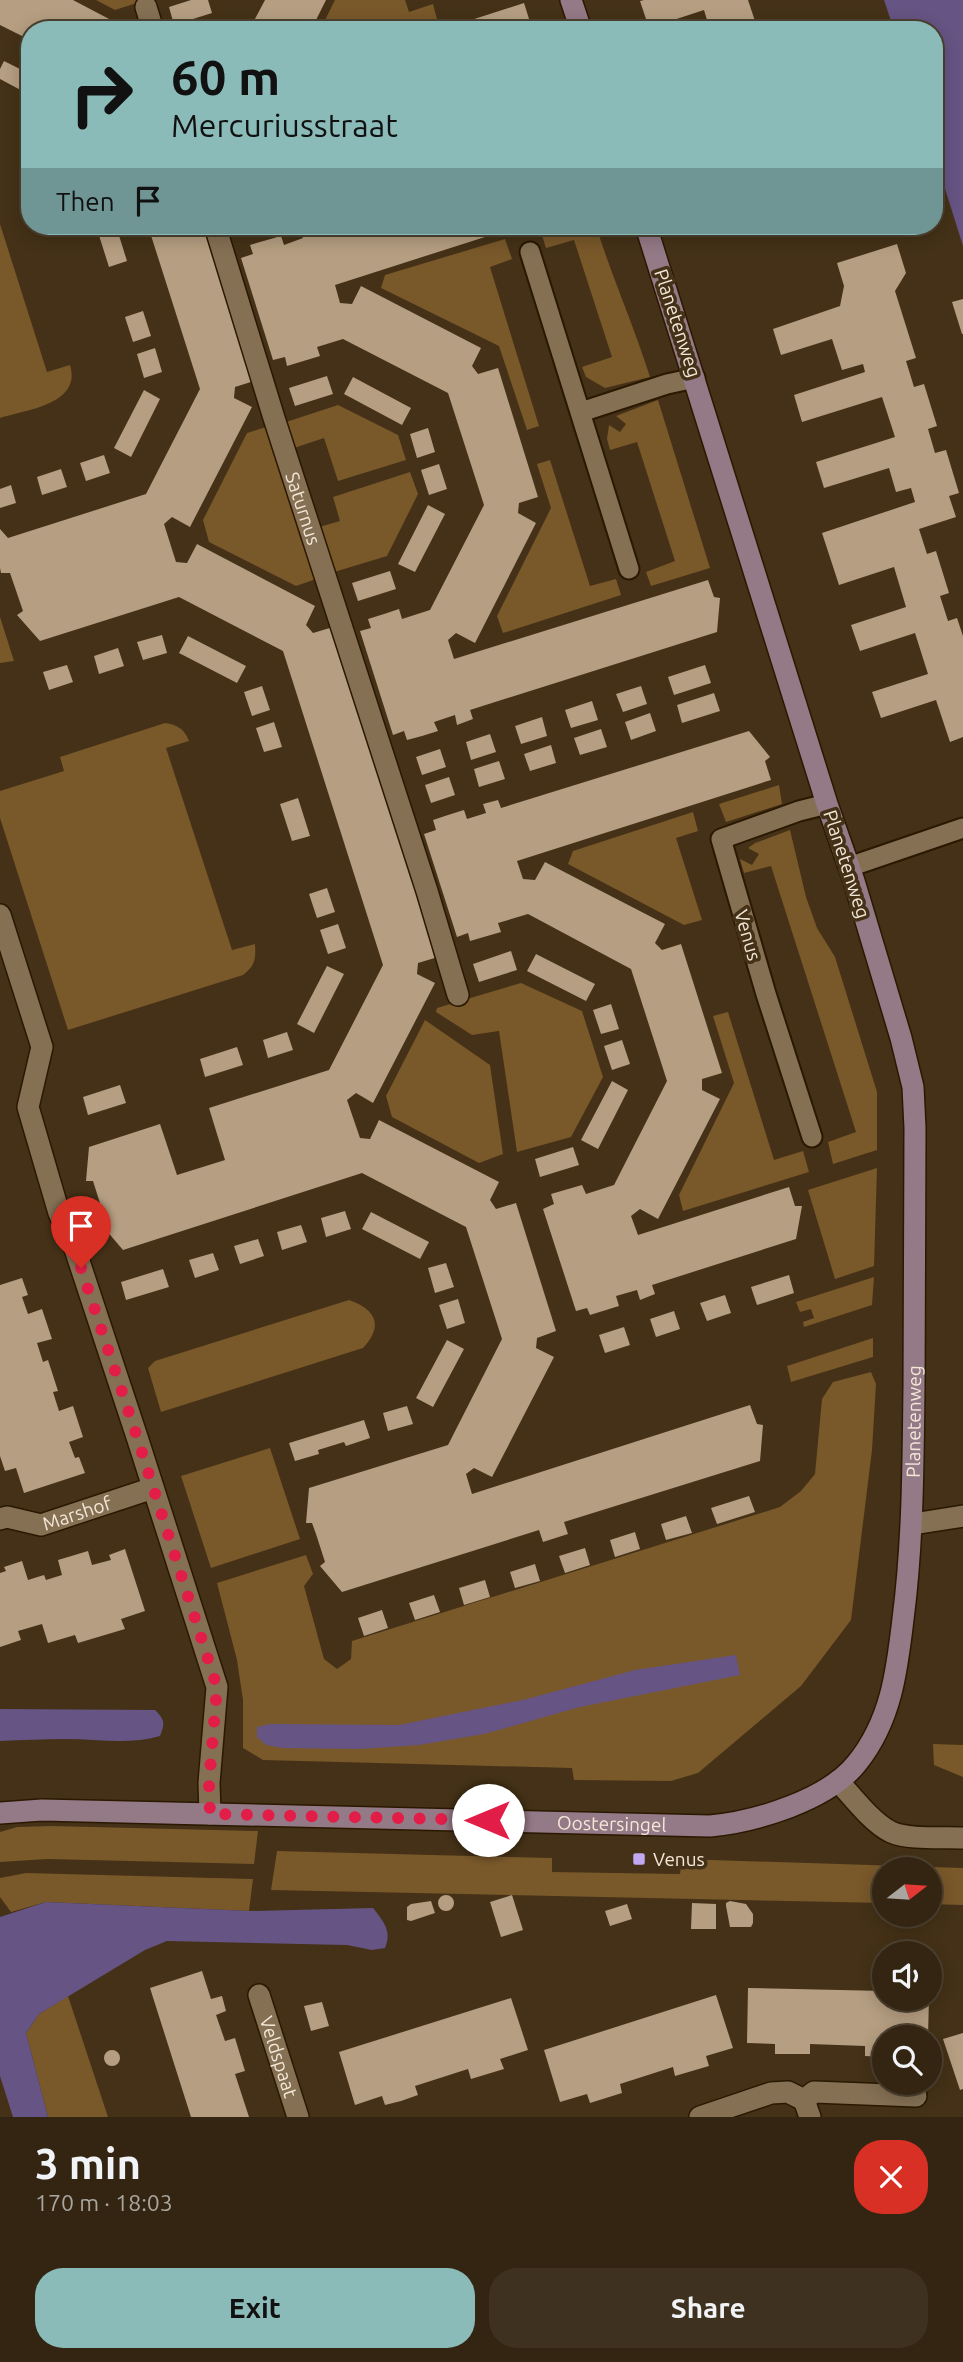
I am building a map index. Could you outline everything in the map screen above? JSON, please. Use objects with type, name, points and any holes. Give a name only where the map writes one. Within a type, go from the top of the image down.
[{"type":"street","points":[[571,0],[578,21]]},
{"type":"street","points":[[146,7],[150,21]]},
{"type":"street","name":"Saturnus","points":[[218,235],[458,995]]},
{"type":"street","name":"Planetenweg","points":[[649,235],[849,867],[901,1038],[912,1087],[915,1128],[913,1524],[891,1697],[870,1745],[857,1764],[838,1781]]},
{"type":"street","points":[[0,915],[42,1046],[28,1107],[59,1213],[74,1246],[217,1687],[209,1783],[210,1814]]},
{"type":"street","name":"Marshof","points":[[0,1519],[7,1517],[41,1525],[153,1488]]},
{"type":"street","points":[[913,1524],[963,1516]]},
{"type":"street","points":[[838,1781],[891,1832],[963,1838]]},
{"type":"street","name":"Oostersingel","points":[[0,1813],[42,1810],[710,1826],[748,1821],[788,1808],[838,1781]]},
{"type":"street","name":"Veldspaat","points":[[259,1995],[298,2117]]},
{"type":"street","points":[[699,2117],[771,2093],[788,2092],[807,2108],[814,2092],[916,2096]]},
{"type":"lane","points":[[530,252],[629,569]]},
{"type":"lane","points":[[581,412],[667,384],[695,378]]},
{"type":"lane","name":"Venus","points":[[812,1137],[720,839],[827,804]]},
{"type":"lane","points":[[849,867],[963,828]]},
{"type":"shaded area","points":[[96,0],[146,0],[115,10]]},
{"type":"shaded area","points":[[335,0],[405,0],[409,12],[433,4],[437,19],[431,21],[324,21]]},
{"type":"shaded area","points":[[884,0],[963,0],[963,246],[943,182],[943,21],[891,21]]},
{"type":"shaded area","points":[[0,224],[47,372],[70,365],[72,378],[68,389],[50,403],[0,418]]},
{"type":"shaded area","points":[[542,235],[599,235],[650,377],[605,388],[586,377],[582,367],[612,357],[574,240],[546,248]]},
{"type":"shaded area","points":[[505,239],[512,259],[490,267],[539,426],[527,430],[499,346],[381,288],[385,275]]},
{"type":"shaded area","points":[[658,400],[710,568],[651,586],[646,572],[675,561],[637,442],[610,450],[607,439],[609,425],[620,432],[626,424],[616,416]]},
{"type":"shaded area","points":[[338,405],[398,435],[406,460],[338,481],[324,438],[291,449],[283,423]]},
{"type":"shaded area","points":[[269,426],[319,578],[296,586],[209,542],[203,520],[247,433]]},
{"type":"shaded area","points":[[550,460],[590,586],[616,579],[621,595],[503,633],[497,616],[551,508],[537,464]]},
{"type":"shaded area","points":[[410,472],[418,494],[387,556],[331,573],[316,528],[340,521],[333,497]]},
{"type":"shaded area","points":[[0,617],[14,661],[0,663]]},
{"type":"shaded area","points":[[165,723],[180,728],[189,741],[166,748],[232,950],[255,944],[254,962],[243,975],[68,1030],[0,818],[0,791],[64,771],[60,757]]},
{"type":"shaded area","points":[[779,785],[782,804],[726,822],[719,804]]},
{"type":"shaded area","points":[[693,812],[698,831],[676,838],[702,920],[684,925],[568,864],[573,851]]},
{"type":"shaded area","points":[[790,830],[806,897],[817,928],[835,957],[877,1092],[877,1150],[833,1164],[828,1142],[856,1132],[771,866],[744,873],[740,859],[752,865],[759,854],[748,848]]},
{"type":"shaded area","points":[[521,983],[582,1011],[603,1077],[571,1137],[517,1152],[499,1031],[472,1035],[436,1012],[437,1008]]},
{"type":"shaded area","points":[[728,1012],[774,1160],[803,1151],[809,1172],[683,1211],[679,1195],[734,1083],[713,1016]]},
{"type":"shaded area","points":[[425,1020],[490,1065],[503,1154],[479,1163],[392,1117],[386,1096]]},
{"type":"shaded area","points":[[877,1168],[874,1266],[835,1279],[808,1190]]},
{"type":"shaded area","points":[[874,1277],[872,1305],[804,1327],[803,1322],[814,1318],[811,1309],[800,1312],[796,1302]]},
{"type":"shaded area","points":[[349,1300],[366,1308],[374,1319],[375,1326],[370,1340],[363,1348],[161,1412],[148,1368],[155,1361]]},
{"type":"shaded area","points":[[873,1338],[873,1357],[791,1382],[787,1366]]},
{"type":"shaded area","points":[[871,1372],[876,1384],[872,1450],[851,1620],[801,1686],[698,1773],[671,1781],[574,1780],[572,1768],[263,1760],[243,1748],[243,1700],[237,1660],[217,1583],[306,1555],[313,1574],[304,1586],[324,1659],[337,1669],[351,1659],[352,1641],[780,1507],[801,1491],[815,1474],[822,1399],[833,1382]]},
{"type":"shaded area","points":[[270,1448],[300,1539],[211,1568],[181,1476]]},
{"type":"shaded area","points":[[736,1655],[740,1675],[580,1707],[484,1734],[419,1745],[359,1749],[282,1748],[266,1745],[257,1737],[257,1727],[270,1724],[399,1725],[523,1700],[635,1670]]},
{"type":"shaded area","points":[[0,1709],[155,1710],[163,1725],[160,1736],[148,1739],[0,1741]]},
{"type":"shaded area","points":[[933,1744],[963,1745],[963,1777],[934,1765]]},
{"type":"shaded area","points":[[17,1827],[258,1831],[254,1864],[47,1859],[0,1862],[0,1832]]},
{"type":"shaded area","points":[[277,1851],[552,1858],[552,1872],[680,1874],[682,1859],[872,1865],[872,1903],[271,1890]]},
{"type":"shaded area","points":[[942,1867],[963,1868],[963,1905],[942,1904]]},
{"type":"shaded area","points":[[26,1873],[253,1879],[249,1911],[46,1902],[11,1912],[0,1897],[0,1878]]},
{"type":"shaded area","points":[[46,1902],[249,1911],[373,1908],[383,1922],[388,1937],[385,1948],[372,1950],[347,1945],[167,1941],[145,1950],[39,2014],[26,2033],[48,2117],[13,2117],[0,2076],[0,1917]]},
{"type":"shaded area","points":[[68,1996],[108,2117],[48,2117],[26,2033],[39,2014]]},
{"type":"building","points":[[0,0],[73,0],[113,21],[21,21],[21,36],[0,25]]},
{"type":"building","points":[[191,0],[208,0],[212,13],[187,21],[173,21],[169,7]]},
{"type":"building","points":[[265,0],[326,0],[316,21],[254,21]]},
{"type":"building","points":[[748,0],[755,21],[707,21],[704,10],[670,21],[647,21],[640,1]]},
{"type":"building","points":[[524,3],[530,21],[468,21]]},
{"type":"building","points":[[4,61],[21,70],[21,90],[0,79],[0,69]]},
{"type":"building","points":[[99,235],[119,235],[127,261],[109,267]]},
{"type":"building","points":[[151,235],[208,235],[254,381],[235,387],[234,398],[252,407],[190,527],[172,517],[164,524],[176,562],[187,563],[197,544],[315,606],[306,625],[313,633],[333,627],[438,957],[418,963],[417,974],[435,983],[373,1103],[356,1093],[347,1100],[360,1138],[370,1139],[379,1120],[499,1182],[490,1200],[496,1209],[516,1203],[556,1331],[537,1338],[536,1348],[554,1357],[492,1477],[474,1468],[466,1474],[472,1494],[750,1405],[757,1424],[763,1425],[760,1461],[564,1522],[568,1534],[543,1542],[539,1530],[342,1592],[320,1566],[325,1562],[316,1534],[312,1523],[306,1523],[309,1488],[448,1445],[502,1339],[466,1227],[362,1173],[123,1250],[100,1223],[105,1219],[93,1181],[86,1181],[89,1147],[160,1124],[177,1175],[225,1160],[209,1108],[329,1070],[383,965],[283,651],[179,597],[40,641],[17,615],[23,611],[10,573],[1,573],[0,568],[0,529],[8,538],[146,494],[200,389]]},
{"type":"building","points":[[302,235],[491,235],[335,285],[340,303],[352,304],[361,286],[481,348],[472,366],[478,374],[498,368],[538,497],[519,503],[518,513],[536,523],[475,643],[456,633],[448,640],[454,659],[708,580],[714,597],[720,598],[717,632],[470,710],[473,719],[457,725],[455,715],[434,722],[438,731],[407,740],[404,731],[393,735],[360,631],[371,628],[368,619],[399,609],[402,619],[430,610],[484,505],[448,393],[343,339],[317,347],[320,356],[287,366],[285,357],[273,360],[241,258],[253,254],[250,245],[281,236],[284,245],[303,238]]},
{"type":"building","points":[[897,244],[906,273],[895,291],[916,358],[906,361],[914,387],[924,384],[937,426],[928,429],[935,453],[946,450],[959,493],[949,496],[956,517],[919,529],[927,554],[936,551],[949,593],[940,596],[948,621],[957,618],[963,636],[963,737],[950,742],[936,700],[881,718],[872,692],[928,674],[915,633],[860,651],[851,625],[906,607],[894,567],[839,585],[822,533],[915,502],[911,488],[896,492],[889,468],[824,488],[816,462],[895,437],[882,397],[802,422],[794,395],[865,372],[863,364],[842,370],[832,339],[781,355],[773,329],[840,306],[844,286],[837,263]]},
{"type":"building","points":[[963,299],[963,334],[962,334],[952,302]]},
{"type":"building","points":[[143,311],[151,336],[133,342],[125,317]]},
{"type":"building","points":[[155,348],[162,372],[144,378],[137,354]]},
{"type":"building","points":[[327,376],[333,394],[295,406],[289,388]]},
{"type":"building","points":[[353,377],[411,408],[402,425],[344,394]]},
{"type":"building","points":[[144,390],[160,399],[131,457],[114,448]]},
{"type":"building","points":[[428,428],[435,452],[417,458],[410,434]]},
{"type":"building","points":[[104,455],[110,473],[86,481],[80,463]]},
{"type":"building","points":[[439,464],[447,489],[429,495],[421,470]]},
{"type":"building","points":[[61,469],[67,487],[42,495],[37,477]]},
{"type":"building","points":[[11,485],[16,503],[0,508],[0,489]]},
{"type":"building","points":[[428,505],[445,514],[415,572],[398,564]]},
{"type":"building","points":[[390,571],[396,589],[358,601],[352,583]]},
{"type":"building","points":[[162,635],[167,653],[143,660],[137,642]]},
{"type":"building","points":[[188,636],[246,666],[237,683],[179,653]]},
{"type":"building","points":[[118,648],[124,666],[99,674],[94,656]]},
{"type":"building","points":[[67,665],[73,682],[49,690],[43,672]]},
{"type":"building","points":[[705,665],[711,683],[674,695],[668,677]]},
{"type":"building","points":[[262,686],[270,710],[252,716],[244,692]]},
{"type":"building","points":[[641,686],[647,704],[623,712],[616,694]]},
{"type":"building","points":[[714,693],[720,711],[682,723],[677,705]]},
{"type":"building","points":[[592,701],[598,720],[571,728],[565,710]]},
{"type":"building","points":[[650,713],[656,731],[631,740],[625,722]]},
{"type":"building","points":[[542,717],[547,736],[521,744],[515,726]]},
{"type":"building","points":[[274,722],[282,747],[264,752],[256,728]]},
{"type":"building","points":[[601,729],[607,747],[580,755],[574,738]]},
{"type":"building","points":[[749,731],[770,757],[765,761],[771,780],[517,861],[523,879],[535,880],[545,862],[665,924],[655,943],[662,950],[681,944],[722,1073],[702,1079],[702,1090],[720,1099],[658,1219],[640,1209],[631,1216],[638,1235],[789,1187],[795,1206],[802,1206],[796,1239],[652,1285],[655,1294],[640,1300],[637,1290],[616,1296],[619,1306],[590,1315],[587,1308],[576,1311],[543,1209],[554,1204],[551,1194],[582,1185],[586,1194],[614,1185],[667,1081],[631,969],[528,914],[498,923],[501,932],[470,941],[468,933],[457,937],[424,834],[436,830],[433,820],[448,815],[464,810],[467,819],[486,813],[483,804],[498,800],[501,808]]},
{"type":"building","points":[[490,734],[496,752],[471,760],[466,742]]},
{"type":"building","points":[[551,745],[556,763],[530,771],[524,754]]},
{"type":"building","points":[[440,749],[446,767],[422,775],[416,757]]},
{"type":"building","points":[[499,761],[505,779],[479,787],[474,769]]},
{"type":"building","points":[[449,777],[455,795],[431,803],[425,785]]},
{"type":"building","points":[[298,798],[310,836],[292,841],[280,804]]},
{"type":"building","points":[[327,888],[335,912],[317,918],[309,894]]},
{"type":"building","points":[[338,924],[346,948],[328,954],[320,930]]},
{"type":"building","points":[[511,951],[517,970],[479,982],[473,964]]},
{"type":"building","points":[[536,954],[595,984],[586,1001],[527,971]]},
{"type":"building","points":[[327,966],[344,974],[314,1033],[297,1024]]},
{"type":"building","points":[[611,1004],[619,1029],[601,1034],[593,1010]]},
{"type":"building","points":[[287,1032],[293,1050],[268,1058],[263,1040]]},
{"type":"building","points":[[622,1040],[630,1064],[612,1070],[604,1046]]},
{"type":"building","points":[[237,1047],[243,1065],[205,1077],[200,1059]]},
{"type":"building","points":[[612,1081],[628,1090],[598,1149],[581,1140]]},
{"type":"building","points":[[120,1085],[126,1103],[88,1115],[83,1097]]},
{"type":"building","points":[[573,1147],[579,1165],[540,1177],[535,1159]]},
{"type":"building","points":[[345,1211],[351,1229],[326,1237],[321,1218]]},
{"type":"building","points":[[371,1212],[429,1242],[420,1259],[362,1229]]},
{"type":"building","points":[[301,1225],[307,1242],[282,1250],[277,1232]]},
{"type":"building","points":[[258,1239],[264,1256],[240,1264],[234,1246]]},
{"type":"building","points":[[213,1253],[219,1270],[195,1278],[189,1260]]},
{"type":"building","points":[[446,1263],[454,1287],[435,1293],[428,1268]]},
{"type":"building","points":[[163,1269],[169,1287],[126,1300],[121,1282]]},
{"type":"building","points":[[789,1275],[794,1293],[757,1305],[751,1287]]},
{"type":"building","points":[[22,1278],[28,1295],[22,1297],[28,1314],[42,1309],[52,1339],[37,1343],[43,1362],[48,1360],[58,1391],[53,1392],[59,1411],[73,1406],[83,1437],[69,1442],[85,1473],[24,1493],[16,1468],[5,1471],[0,1456],[0,1285]]},
{"type":"building","points":[[725,1295],[731,1313],[707,1321],[700,1303]]},
{"type":"building","points":[[458,1299],[465,1323],[447,1329],[439,1305]]},
{"type":"building","points":[[674,1311],[680,1329],[656,1337],[650,1319]]},
{"type":"building","points":[[624,1327],[630,1345],[605,1353],[599,1335]]},
{"type":"building","points":[[447,1340],[464,1349],[433,1407],[416,1398]]},
{"type":"building","points":[[407,1406],[413,1424],[388,1431],[383,1413]]},
{"type":"building","points":[[364,1420],[370,1438],[346,1446],[344,1442],[318,1450],[319,1454],[295,1461],[289,1443]]},
{"type":"building","points":[[749,1496],[755,1512],[717,1524],[711,1508]]},
{"type":"building","points":[[686,1516],[692,1533],[666,1540],[661,1524]]},
{"type":"building","points":[[635,1532],[640,1549],[615,1557],[610,1540]]},
{"type":"building","points":[[585,1548],[590,1565],[565,1573],[559,1556]]},
{"type":"building","points":[[125,1549],[145,1611],[121,1619],[125,1629],[78,1643],[75,1635],[48,1643],[42,1624],[18,1631],[21,1640],[0,1647],[0,1573],[6,1571],[4,1567],[22,1561],[28,1580],[44,1575],[46,1580],[62,1575],[58,1560],[88,1551],[92,1565],[111,1560],[109,1555]]},
{"type":"building","points":[[535,1564],[540,1581],[515,1588],[510,1572]]},
{"type":"building","points":[[485,1580],[490,1597],[464,1605],[459,1588]]},
{"type":"building","points":[[434,1595],[440,1612],[415,1620],[409,1603]]},
{"type":"building","points":[[382,1610],[388,1628],[364,1636],[358,1618]]},
{"type":"building","points":[[446,1895],[452,1897],[452,1909],[446,1911],[440,1909],[438,1903],[440,1897]]},
{"type":"building","points":[[512,1895],[523,1930],[501,1937],[490,1902]]},
{"type":"building","points":[[431,1901],[435,1913],[407,1920],[407,1907]]},
{"type":"building","points":[[730,1901],[746,1904],[753,1914],[751,1927],[730,1927],[726,1903]]},
{"type":"building","points":[[692,1903],[716,1904],[716,1929],[691,1929]]},
{"type":"building","points":[[627,1904],[632,1919],[610,1926],[605,1911]]},
{"type":"building","points":[[202,1971],[211,1999],[222,1996],[226,2011],[216,2015],[225,2041],[235,2038],[245,2071],[235,2074],[249,2117],[191,2117],[150,1988]]},
{"type":"building","points":[[748,1988],[872,1991],[872,2011],[929,2011],[928,2025],[872,2025],[872,2056],[865,2056],[865,2046],[810,2044],[810,2054],[775,2054],[775,2044],[747,2043]]},
{"type":"building","points":[[716,1995],[733,2048],[706,2056],[709,2066],[675,2076],[673,2067],[620,2084],[622,2093],[590,2103],[587,2094],[560,2102],[544,2050]]},
{"type":"building","points":[[511,1998],[528,2050],[500,2059],[504,2069],[471,2079],[468,2069],[415,2086],[418,2095],[401,2101],[385,2105],[382,2096],[355,2105],[339,2052]]},
{"type":"building","points":[[322,2002],[329,2026],[311,2031],[304,2006]]},
{"type":"building","points":[[963,2033],[963,2089],[960,2090],[943,2039]]},
{"type":"building","points":[[112,2050],[118,2052],[118,2064],[112,2066],[106,2064],[104,2058],[106,2052]]},
{"type":"place","name":"Venus","points":[[639,1859]]},
{"type":"route","points":[[81,1268],[217,1687],[209,1783],[210,1814],[488,1820]]}]
